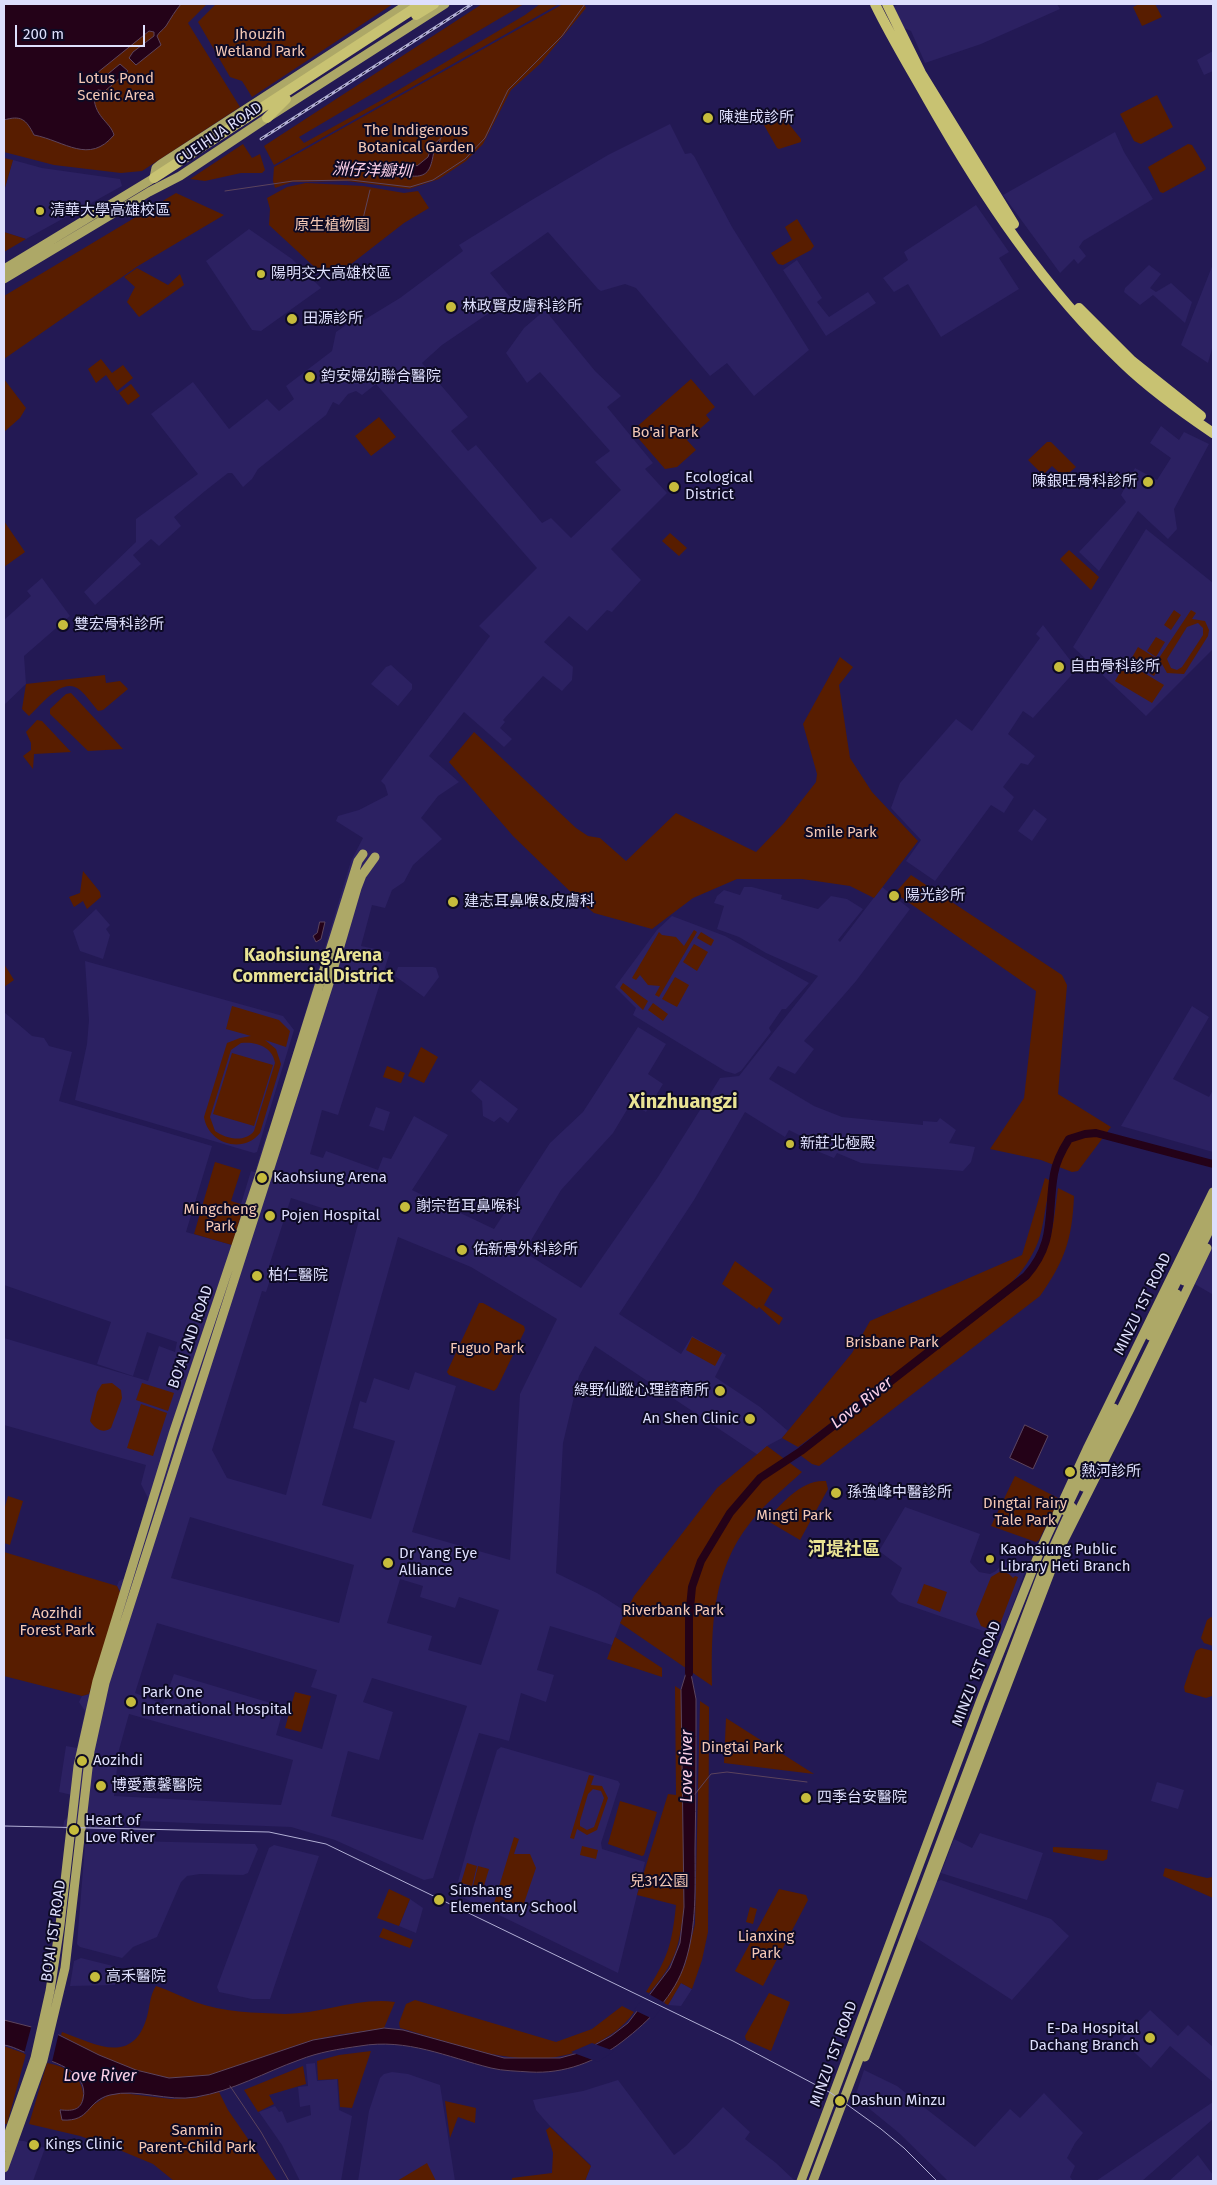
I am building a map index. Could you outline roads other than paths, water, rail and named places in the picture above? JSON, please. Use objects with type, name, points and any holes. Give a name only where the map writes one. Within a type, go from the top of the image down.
[{"type":"highway","points":[[154,178],[254,115],[421,4]]},
{"type":"highway","points":[[267,118],[303,87],[434,4]]},
{"type":"highway","points":[[875,4],[960,158],[1034,264],[1124,364],[1169,402],[1213,435]]},
{"type":"highway","points":[[880,4],[901,48]]},
{"type":"highway","points":[[886,4],[921,73],[1016,228],[1086,321],[1132,361],[1213,426]]},
{"type":"highway","points":[[886,4],[899,38],[969,162]]},
{"type":"highway","points":[[1094,343],[1146,387],[1213,435]]},
{"type":"main road","name":"CUEIHUA ROAD","points":[[4,269],[154,178],[156,168],[161,164],[408,4]]},
{"type":"main road","name":"CUEIHUA ROAD","points":[[4,279],[146,194],[180,176],[445,4]]},
{"type":"main road","name":"BO'AI 2ND ROAD","points":[[69,1835],[80,1749],[100,1669],[358,860],[363,854]]},
{"type":"main road","name":"BO'AI 2ND ROAD","points":[[80,1836],[90,1751],[105,1683],[328,987],[357,888],[362,874],[375,858]]},
{"type":"main road","name":"MINZU 1ST ROAD","points":[[818,2181],[1042,1545],[1213,1192]]},
{"type":"main road","name":"MINZU 1ST ROAD","points":[[813,2181],[1047,1547],[1124,1386],[1213,1208]]},
{"type":"main road","name":"MINZU 1ST ROAD","points":[[801,2181],[1049,1555],[1213,1223]]},
{"type":"main road","name":"MINZU 1ST ROAD","points":[[806,2181],[970,1753],[1067,1532],[1130,1409],[1213,1235]]},
{"type":"main road","name":"BO'AI 1ST ROAD","points":[[46,2029],[69,1835]]},
{"type":"main road","name":"BO'AI 1ST ROAD","points":[[46,2029],[66,1961],[80,1836]]},
{"type":"main road","points":[[4,2168],[39,2059],[46,2029]]},
{"type":"main road","points":[[4,2147],[39,2059]]},
{"type":"water","points":[[4,4],[181,4],[157,36],[161,45],[136,65],[129,58],[133,52],[154,36],[154,32],[149,31],[92,77],[92,82],[97,83],[120,64],[128,71],[105,91],[98,90],[94,93],[96,108],[114,135],[105,144],[86,150],[66,146],[34,135],[28,125],[19,118],[4,120]]},
{"type":"water","points":[[441,138],[435,149],[429,170],[422,175],[411,176],[408,170],[414,164],[417,166],[428,157],[431,148]]},
{"type":"water","points":[[320,922],[325,922],[321,939],[316,942],[313,936],[317,933]]},
{"type":"water","points":[[1025,1425],[1048,1436],[1033,1469],[1010,1458]]},
{"type":"water","name":"Love River","points":[[689,1664],[696,1699],[696,1718],[695,1892],[692,1935],[689,1949],[681,1975],[660,2006],[633,2033],[602,2055],[567,2069],[530,2072],[496,2069],[411,2047],[377,2044],[360,2046],[314,2055],[236,2086],[196,2097],[174,2098],[131,2093],[110,2095],[96,2102],[84,2115],[71,2120],[62,2120],[60,2110],[76,2109],[83,2099],[84,2089],[80,2081],[74,2074],[57,2063],[4,2045],[4,2020],[55,2033],[99,2055],[136,2070],[169,2078],[209,2075],[313,2040],[384,2028],[403,2030],[504,2058],[560,2058],[582,2052],[611,2036],[628,2023],[670,1968],[680,1943],[684,1907],[681,1690]]},
{"type":"waterway","name":"洲仔洋瓣圳","points":[[225,191],[293,181],[351,180],[410,187],[433,180],[465,159],[485,138],[508,90],[562,36],[585,4]]},
{"type":"waterway","points":[[362,223],[370,190]]},
{"type":"waterway","name":"Love River","points":[[689,1673],[689,1618],[692,1587],[701,1561],[730,1513],[760,1478],[801,1451],[1026,1276],[1036,1264],[1046,1240],[1055,1170],[1069,1139],[1096,1133],[1213,1164]]},
{"type":"waterway","points":[[695,1794],[711,1774],[727,1772],[807,1782]]},
{"type":"waterway","points":[[230,2086],[261,2132],[289,2181]]},
{"type":"tram line","points":[[4,1826],[269,1832],[326,1844],[733,2041],[831,2093],[904,2148],[937,2181]]},
{"type":"railway","points":[[261,139],[472,4]]},
{"type":"place","name":"陳進成診所","points":[[708,118]]},
{"type":"place","name":"清華大學高雄校區","points":[[40,211]]},
{"type":"place","name":"陽明交大高雄校區","points":[[261,274]]},
{"type":"place","name":"林政賢皮膚科診所","points":[[451,307]]},
{"type":"place","name":"田源診所","points":[[292,319]]},
{"type":"place","name":"鈞安婦幼聯合醫院","points":[[310,377]]},
{"type":"place","name":"陳銀旺骨科診所","points":[[1148,482]]},
{"type":"place","name":"Ecological District","points":[[674,487]]},
{"type":"place","name":"雙宏骨科診所","points":[[63,625]]},
{"type":"place","name":"自由骨科診所","points":[[1059,667]]},
{"type":"place","name":"陽光診所","points":[[894,896]]},
{"type":"place","name":"建志耳鼻喉&皮膚科","points":[[453,902]]},
{"type":"place","name":"新莊北極殿","points":[[790,1144]]},
{"type":"place","name":"Kaohsiung Arena","points":[[262,1178]]},
{"type":"place","name":"謝宗哲耳鼻喉科","points":[[405,1207]]},
{"type":"place","name":"Pojen Hospital","points":[[270,1216]]},
{"type":"place","name":"佑新骨外科診所","points":[[462,1250]]},
{"type":"place","name":"柏仁醫院","points":[[257,1276]]},
{"type":"place","name":"綠野仙蹤心理諮商所","points":[[720,1391]]},
{"type":"place","name":"An Shen Clinic","points":[[750,1419]]},
{"type":"place","name":"熱河診所","points":[[1070,1472]]},
{"type":"place","name":"孫強峰中醫診所","points":[[836,1493]]},
{"type":"place","name":"Kaohsiung Public Library Heti Branch","points":[[990,1559]]},
{"type":"place","name":"Dr Yang Eye Alliance","points":[[388,1563]]},
{"type":"place","name":"Park One International Hospital","points":[[131,1702]]},
{"type":"place","name":"Aozihdi","points":[[82,1761]]},
{"type":"place","name":"博愛蕙馨醫院","points":[[101,1786]]},
{"type":"place","name":"四季台安醫院","points":[[806,1798]]},
{"type":"place","name":"Heart of Love River","points":[[74,1830]]},
{"type":"place","name":"Sinshang Elementary School","points":[[439,1900]]},
{"type":"place","name":"高禾醫院","points":[[95,1977]]},
{"type":"place","name":"E-Da Hospital Dachang Branch","points":[[1150,2038]]},
{"type":"place","name":"Dashun Minzu","points":[[840,2101]]},
{"type":"place","name":"Kings Clinic","points":[[34,2145]]},
{"type":"district","name":"Kaohsiung Arena Commercial District","points":[[313,966]]},
{"type":"district","name":"Xinzhuangzi","points":[[683,1102]]},
{"type":"district","name":"河堤社區","points":[[844,1550]]},
{"type":"park label","name":"Jhouzih Wetland Park","points":[[260,44]]},
{"type":"park label","name":"Lotus Pond Scenic Area","points":[[116,88]]},
{"type":"park label","name":"The Indigenous Botanical Garden","points":[[416,140]]},
{"type":"park label","name":"原生植物園","points":[[332,226]]},
{"type":"park label","name":"Bo'ai Park","points":[[665,433]]},
{"type":"park label","name":"Smile Park","points":[[841,833]]},
{"type":"park label","name":"Mingcheng Park","points":[[220,1218]]},
{"type":"park label","name":"Brisbane Park","points":[[892,1343]]},
{"type":"park label","name":"Fuguo Park","points":[[487,1349]]},
{"type":"park label","name":"Dingtai Fairy Tale Park","points":[[1025,1512]]},
{"type":"park label","name":"Mingti Park","points":[[794,1516]]},
{"type":"park label","name":"Riverbank Park","points":[[673,1611]]},
{"type":"park label","name":"Aozihdi Forest Park","points":[[57,1622]]},
{"type":"park label","name":"Dingtai Park","points":[[742,1748]]},
{"type":"park label","name":"兒31公園","points":[[659,1882]]},
{"type":"park label","name":"Lianxing Park","points":[[766,1946]]},
{"type":"park label","name":"Sanmin Parent-Child Park","points":[[197,2140]]}]
